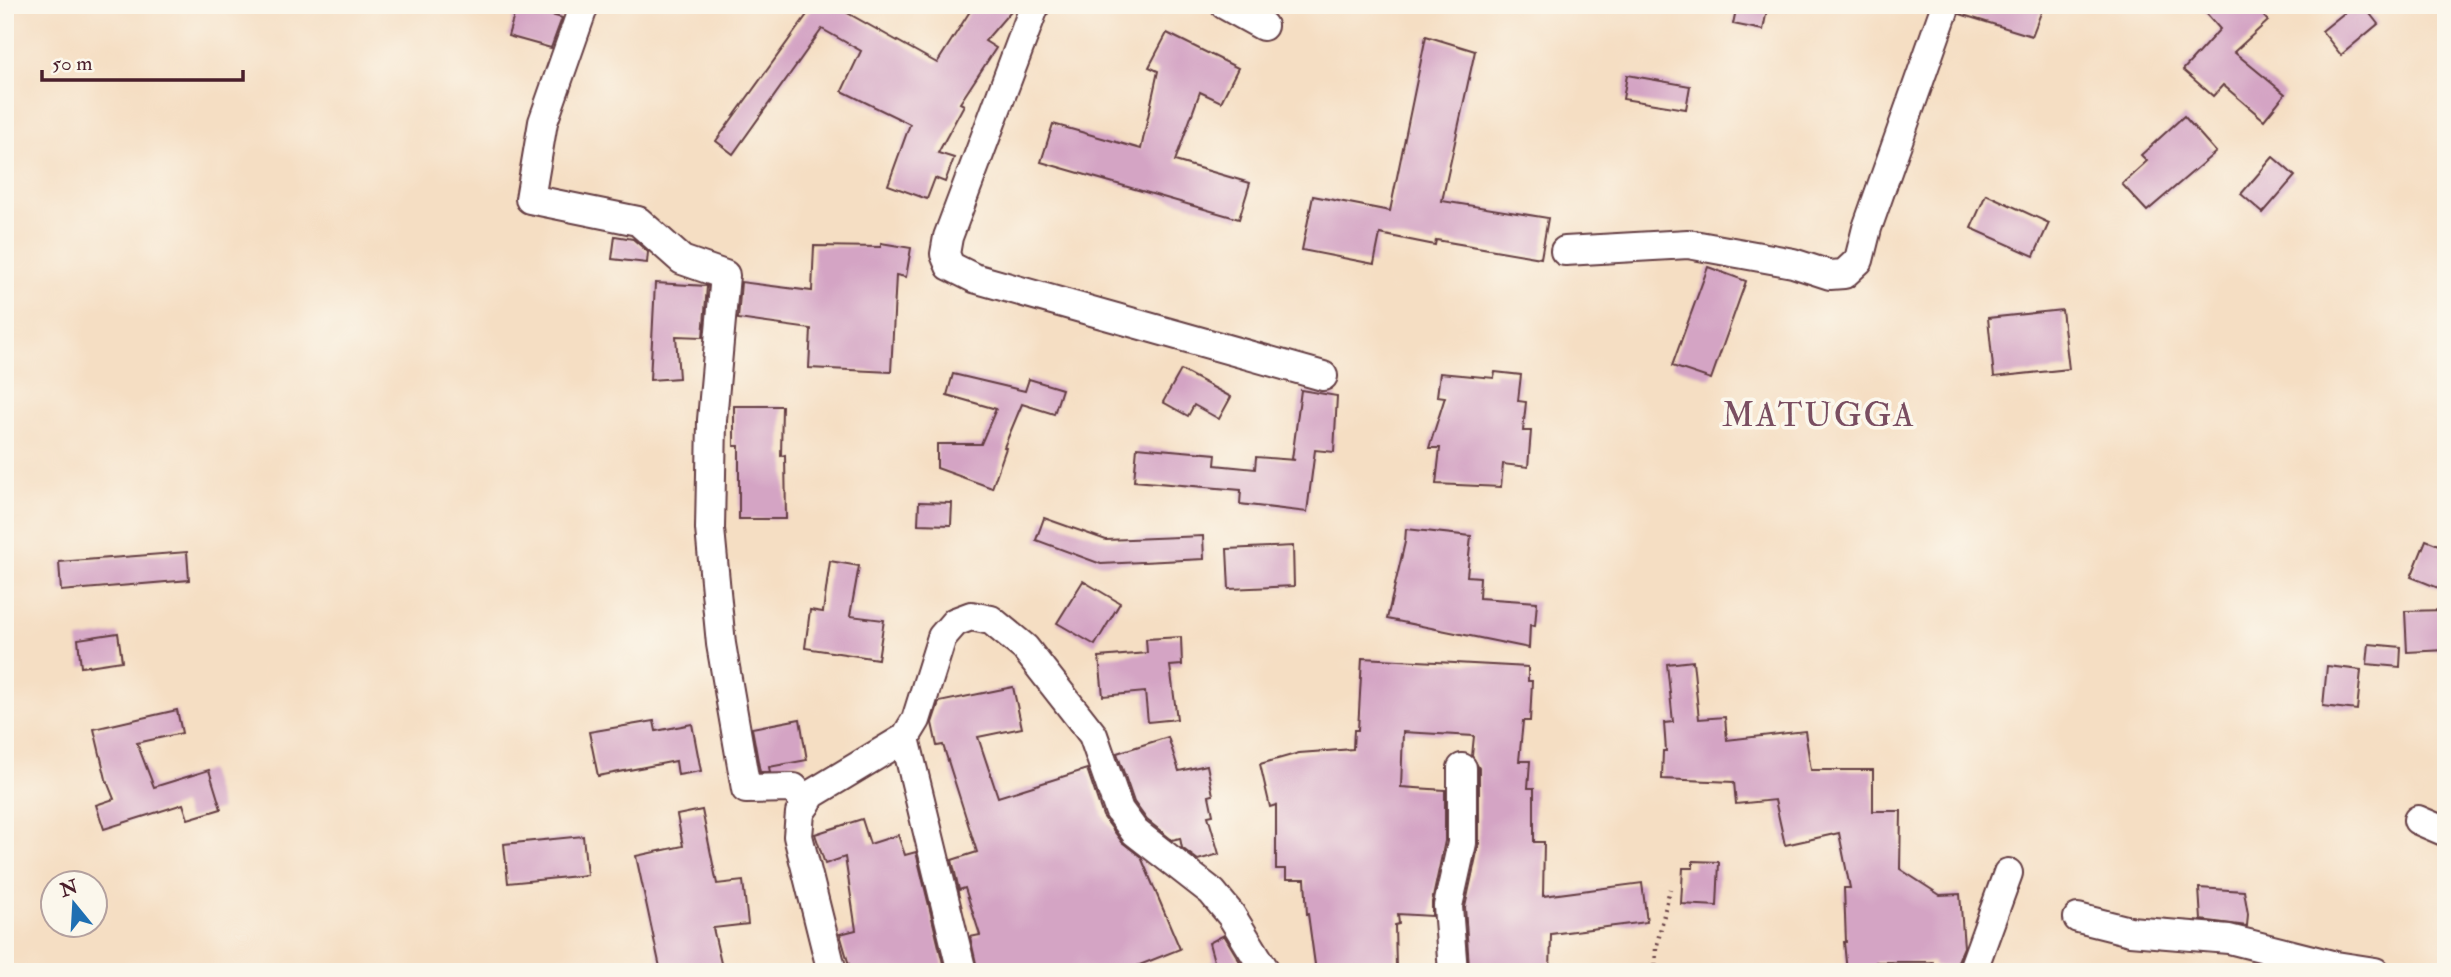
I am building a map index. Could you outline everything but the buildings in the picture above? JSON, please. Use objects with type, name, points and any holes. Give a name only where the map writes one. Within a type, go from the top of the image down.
[{"type":"street","points":[[584,5],[543,122],[530,199],[638,221],[682,260],[725,275],[712,420],[710,529],[721,644],[746,789],[794,788],[806,804]]},
{"type":"street","points":[[1035,5],[948,237],[945,254],[950,266],[974,278],[1323,376]]},
{"type":"street","points":[[1225,5],[1263,26]]},
{"type":"street","points":[[1565,251],[1688,244],[1793,263],[1830,275],[1844,274],[1859,260],[1867,228],[1946,5]]},
{"type":"street","points":[[832,972],[798,836],[800,813],[812,794],[905,738],[916,720],[942,637],[955,622],[971,616],[991,620],[1025,648],[1093,736],[1115,802],[1135,832],[1212,892],[1231,915],[1266,972]]},
{"type":"street","points":[[905,738],[962,972]]},
{"type":"street","points":[[1453,972],[1448,906],[1462,843],[1462,768]]},
{"type":"street","points":[[2418,820],[2446,832]]},
{"type":"street","points":[[1972,972],[2008,873]]},
{"type":"street","points":[[2078,918],[2130,931],[2229,939],[2336,966],[2375,972]]},
{"type":"path","points":[[1655,972],[1656,949],[1670,889]]},
{"type":"district","name":"MATUGGA","points":[[1819,414]]}]
